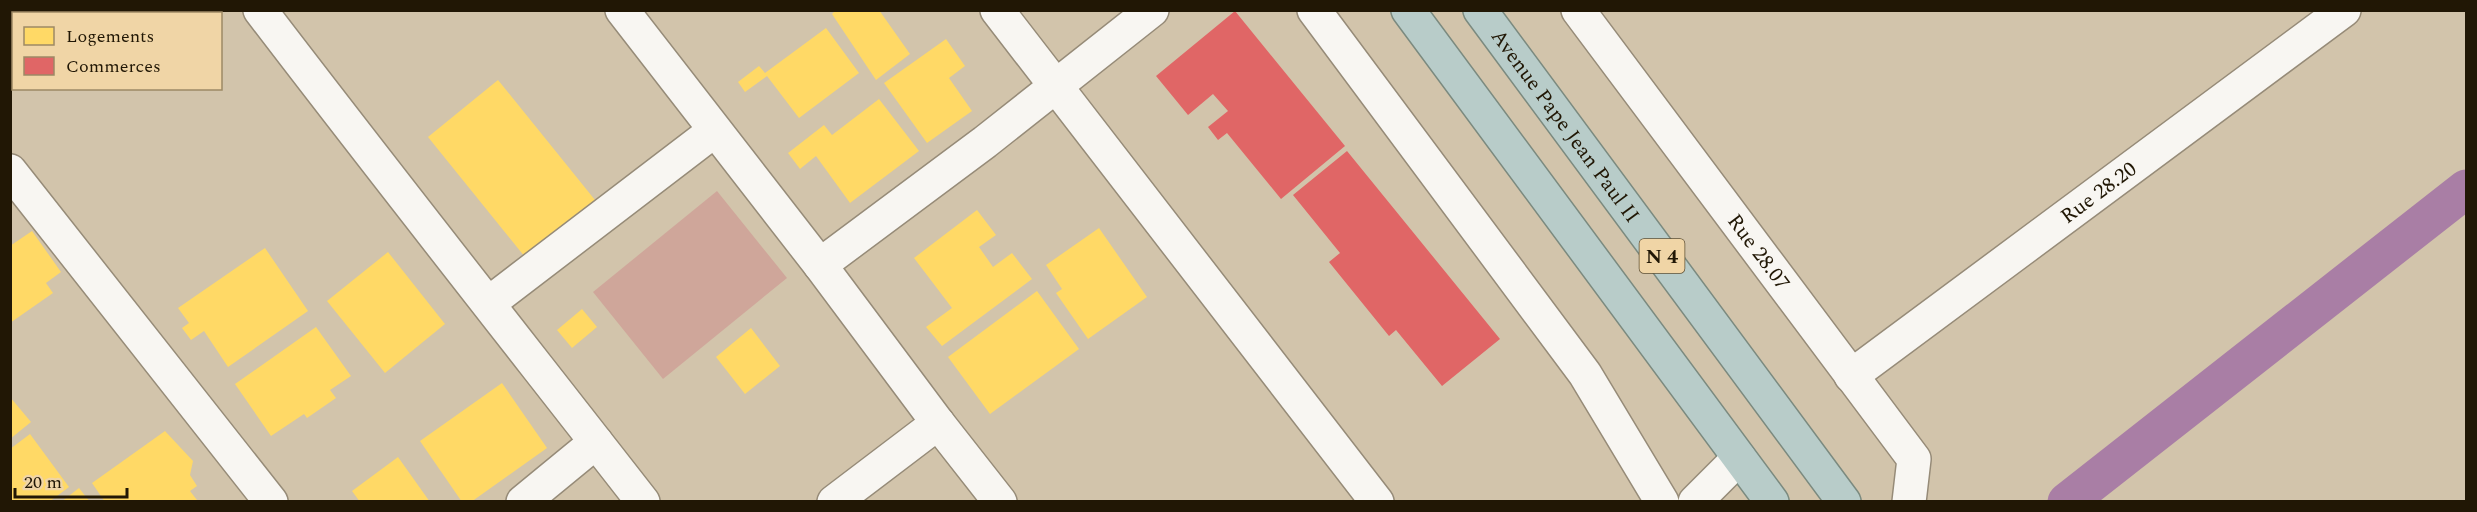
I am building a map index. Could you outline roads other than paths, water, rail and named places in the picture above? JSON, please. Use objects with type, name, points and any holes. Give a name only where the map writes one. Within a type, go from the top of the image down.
[{"type":"highway","name":"N 4","points":[[1408,10],[1772,501]]},
{"type":"highway","name":"Avenue Pape Jean Paul II","points":[[1479,10],[1845,501]]},
{"type":"street","points":[[260,10],[387,176],[643,501]]},
{"type":"street","points":[[622,10],[1000,501]]},
{"type":"street","points":[[997,10],[1377,501]]},
{"type":"street","points":[[820,265],[1056,87],[1152,10]]},
{"type":"street","points":[[1314,10],[1585,374],[1662,501]]},
{"type":"street","name":"Rue 28.07","points":[[1578,10],[1914,459],[1909,501]]},
{"type":"street","name":"Rue 28.20","points":[[1851,376],[2344,10]]},
{"type":"street","points":[[489,303],[714,131]]},
{"type":"street","points":[[10,171],[271,501]]},
{"type":"street","points":[[834,501],[938,423]]},
{"type":"street","points":[[523,501],[597,442]]},
{"type":"street","points":[[1695,501],[1739,458]]},
{"type":"waterway","points":[[2067,502],[2466,189]]}]
